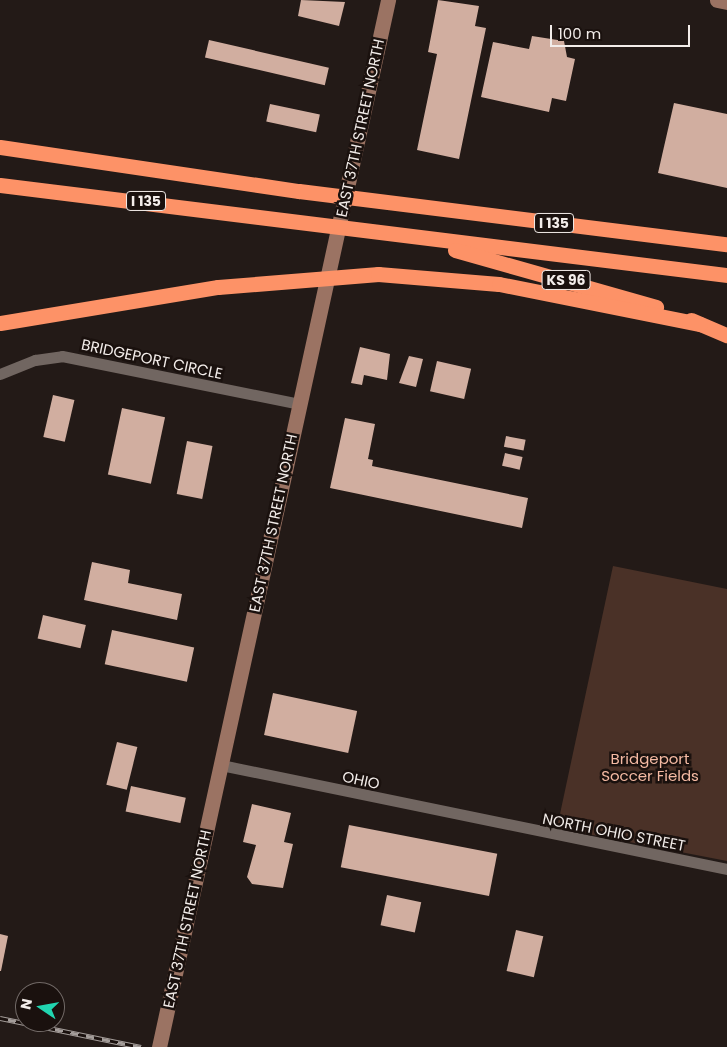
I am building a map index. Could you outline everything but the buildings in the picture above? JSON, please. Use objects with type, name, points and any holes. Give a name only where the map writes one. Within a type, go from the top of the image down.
[{"type":"highway","name":"I 135","points":[[0,146],[299,191],[727,244]]},
{"type":"highway","name":"I 135","points":[[0,184],[402,236],[727,275]]},
{"type":"highway","name":"KS 96","points":[[402,236],[604,290],[727,335]]},
{"type":"highway","points":[[0,323],[293,278],[378,274],[499,284],[700,324]]},
{"type":"main road","name":"EAST 37TH STREET NORTH","points":[[159,1047],[388,0]]},
{"type":"main road","points":[[717,0],[727,2]]},
{"type":"street","name":"BRIDGEPORT CIRCLE","points":[[0,374],[35,360],[62,356],[300,404]]},
{"type":"street","name":"OHIO","points":[[221,765],[494,824]]},
{"type":"street","name":"NORTH OHIO STREET","points":[[494,824],[727,869]]},
{"type":"green space","name":"Bridgeport Soccer Fields","points":[[613,566],[727,589],[727,861],[557,828]]},
{"type":"railway","points":[[0,1018],[141,1047]]}]
